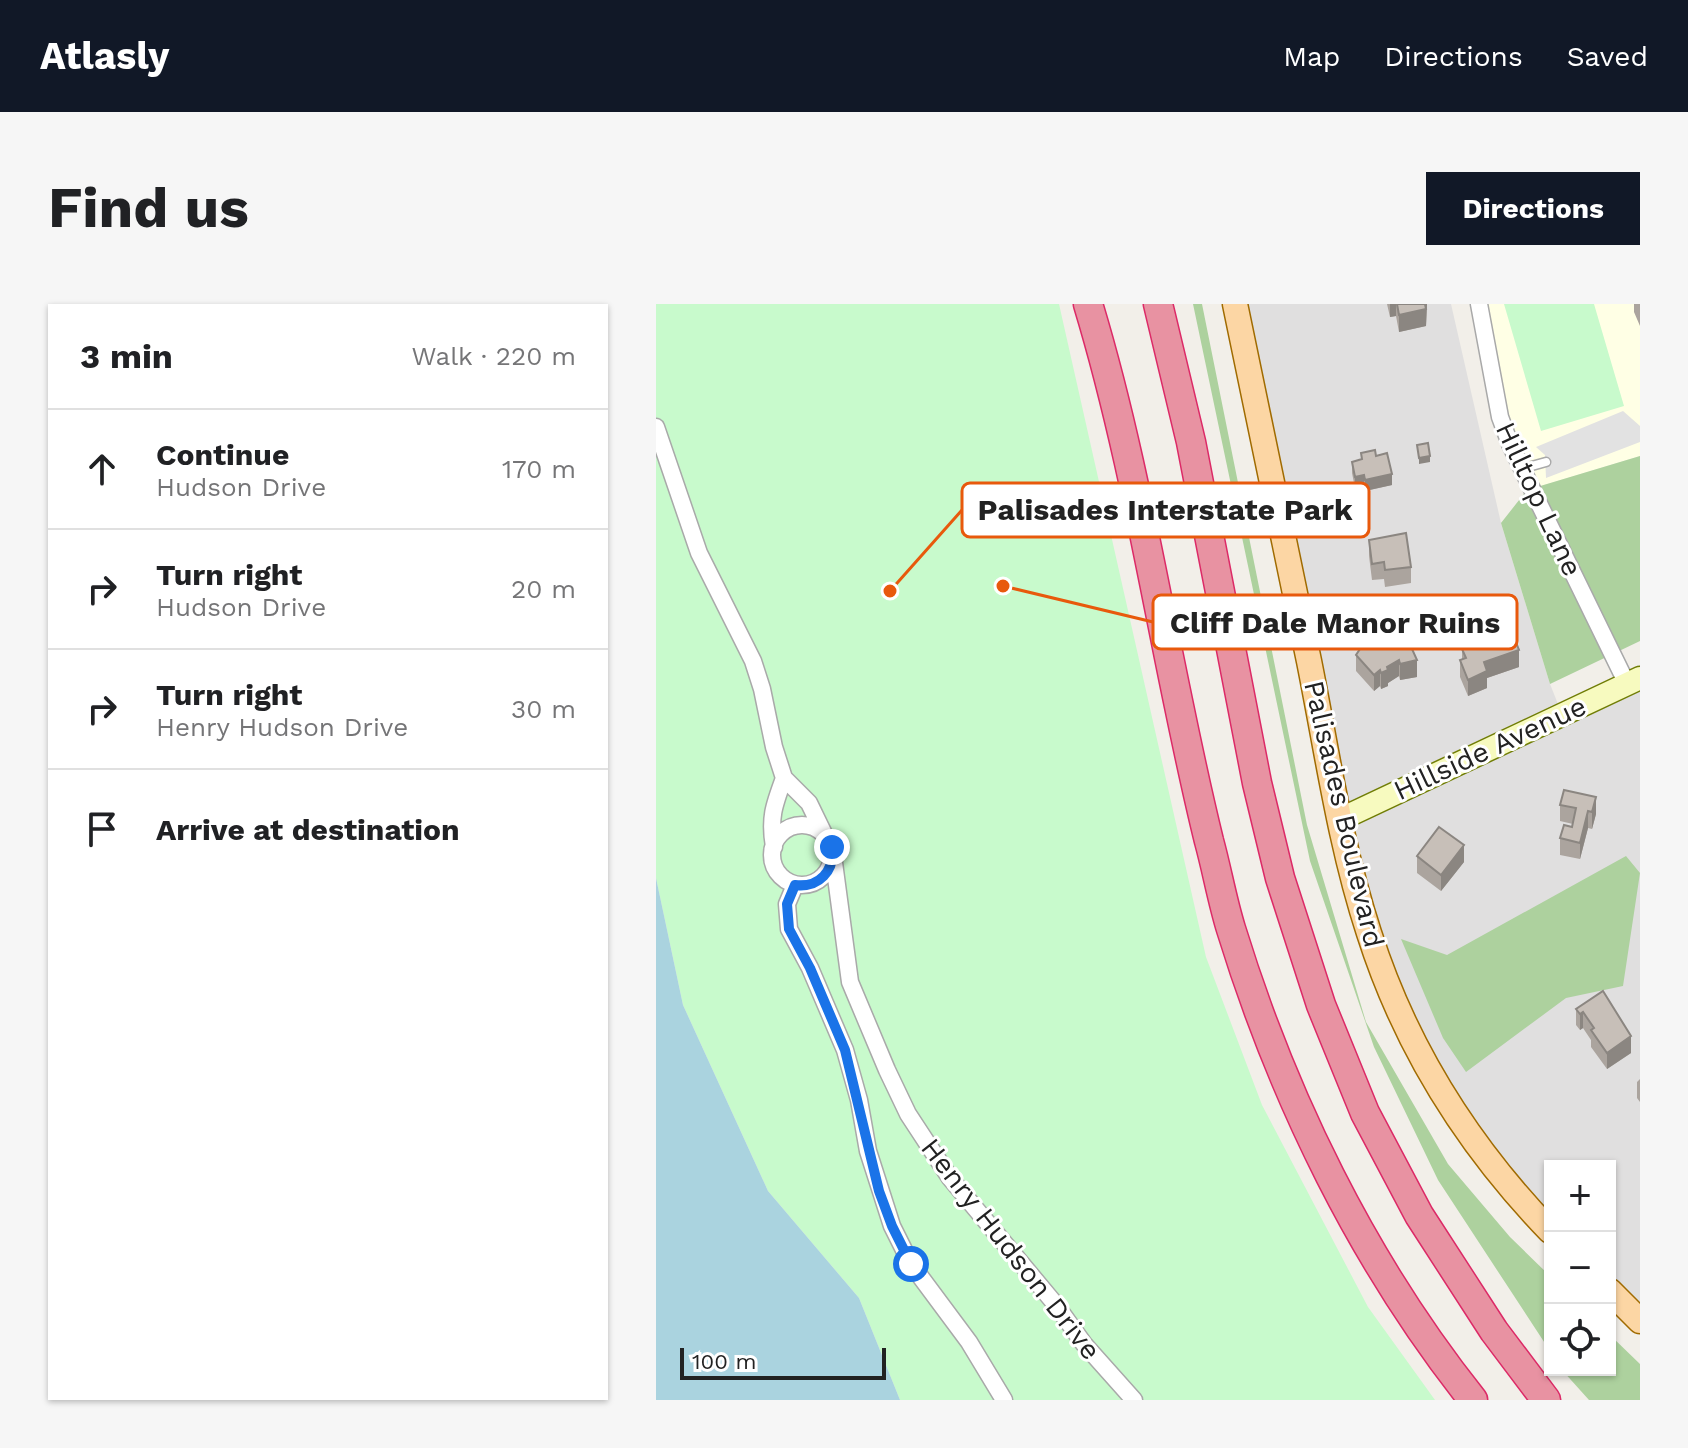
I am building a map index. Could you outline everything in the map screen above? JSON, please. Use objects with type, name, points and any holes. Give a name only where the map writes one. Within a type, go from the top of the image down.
[{"type":"highway","points":[[1088,304],[1109,375],[1201,806],[1231,927],[1268,1038],[1317,1152],[1374,1254],[1445,1364],[1473,1400]]},
{"type":"highway","points":[[1158,304],[1191,442],[1257,783],[1280,878],[1321,1005],[1365,1113],[1419,1215],[1494,1331],[1546,1400]]},
{"type":"main road","name":"Palisades Boulevard","points":[[1235,304],[1341,819],[1368,932],[1411,1037],[1444,1096],[1475,1142],[1544,1224]]},
{"type":"main road","name":"Hillside Avenue","points":[[1341,819],[1634,681]]},
{"type":"main road","points":[[1616,1297],[1640,1321]]},
{"type":"street","name":"Hilltop Lane","points":[[1479,304],[1500,417],[1521,469],[1634,681]]},
{"type":"street","name":"Henry Hudson Drive","points":[[656,427],[699,553],[753,661],[784,778],[809,803],[833,855],[850,982],[908,1114],[950,1178],[1056,1305],[1084,1344],[1134,1400]]},
{"type":"street","points":[[774,847],[770,823],[772,808],[784,778]]},
{"type":"street","points":[[824,834],[816,828],[795,826],[778,838],[772,857],[779,874],[834,899],[841,910]]},
{"type":"street","points":[[833,855],[827,873],[803,884],[787,904],[789,929],[810,968],[845,1050],[859,1100],[868,1151],[892,1226],[911,1264],[969,1342],[1004,1400]]},
{"type":"lane","points":[[1521,469],[1546,462]]},
{"type":"shaded area","points":[[1235,304],[1451,304],[1501,523],[1562,714],[1640,678],[1640,1321],[1616,1297],[1616,1160],[1544,1160],[1544,1225],[1524,1203],[1384,975]]},
{"type":"shaded area","points":[[1479,304],[1640,304],[1640,456],[1531,489],[1521,469]]},
{"type":"shaded area","points":[[1623,411],[1640,426],[1640,442],[1546,478],[1545,455],[1536,447]]},
{"type":"green space","points":[[656,304],[1059,304],[1206,957],[1262,1105],[1368,1307],[1435,1400],[900,1400],[859,1298],[768,1191],[683,1005],[656,878]]},
{"type":"green space","points":[[1193,304],[1202,304],[1307,825],[1366,1022],[1448,1164],[1510,1237],[1544,1270],[1544,1342],[1438,1180],[1374,1047],[1310,861]]},
{"type":"green space","points":[[1504,304],[1594,304],[1624,406],[1541,431]]},
{"type":"green space","points":[[1640,456],[1640,641],[1550,684],[1501,523],[1527,490]]},
{"type":"green space","points":[[1626,856],[1640,873],[1623,986],[1566,998],[1466,1072],[1443,1038],[1401,939],[1447,955]]},
{"type":"green space","points":[[1616,1341],[1640,1364],[1640,1400],[1589,1400],[1567,1376],[1616,1376]]},
{"type":"water","points":[[656,878],[683,1005],[768,1191],[859,1298],[900,1400],[656,1400]]},
{"type":"building","points":[[1397,304],[1425,304],[1426,309],[1399,315]]},
{"type":"building","points":[[1428,443],[1430,456],[1419,458],[1417,445]]},
{"type":"building","points":[[1375,450],[1376,456],[1387,453],[1392,474],[1365,480],[1364,475],[1355,477],[1352,462],[1362,459],[1361,453]]},
{"type":"building","points":[[1406,533],[1411,567],[1385,570],[1384,562],[1372,564],[1369,540]]},
{"type":"building","points":[[1507,620],[1519,650],[1484,662],[1487,671],[1468,680],[1460,660],[1466,658],[1462,649],[1491,638],[1488,630]]},
{"type":"building","points":[[1403,629],[1417,660],[1400,664],[1399,660],[1387,667],[1388,670],[1381,673],[1380,670],[1374,675],[1356,655],[1360,649],[1358,645],[1376,634],[1381,639]]},
{"type":"building","points":[[1564,790],[1596,797],[1592,812],[1588,811],[1580,843],[1560,838],[1564,825],[1572,827],[1576,808],[1560,805]]},
{"type":"building","points":[[1439,827],[1464,845],[1441,875],[1417,856]]},
{"type":"building","points":[[1603,991],[1631,1036],[1607,1053],[1583,1012],[1580,1014],[1576,1009]]},
{"type":"place","name":"Cliff Dale Manor Ruins","points":[[1003,586]]},
{"type":"place","name":"Palisades Interstate Park","points":[[890,591]]},
{"type":"route","points":[[832,847],[833,855],[827,873],[811,884],[795,885],[787,904],[789,929],[826,1002],[845,1050],[879,1191],[911,1264]]}]
